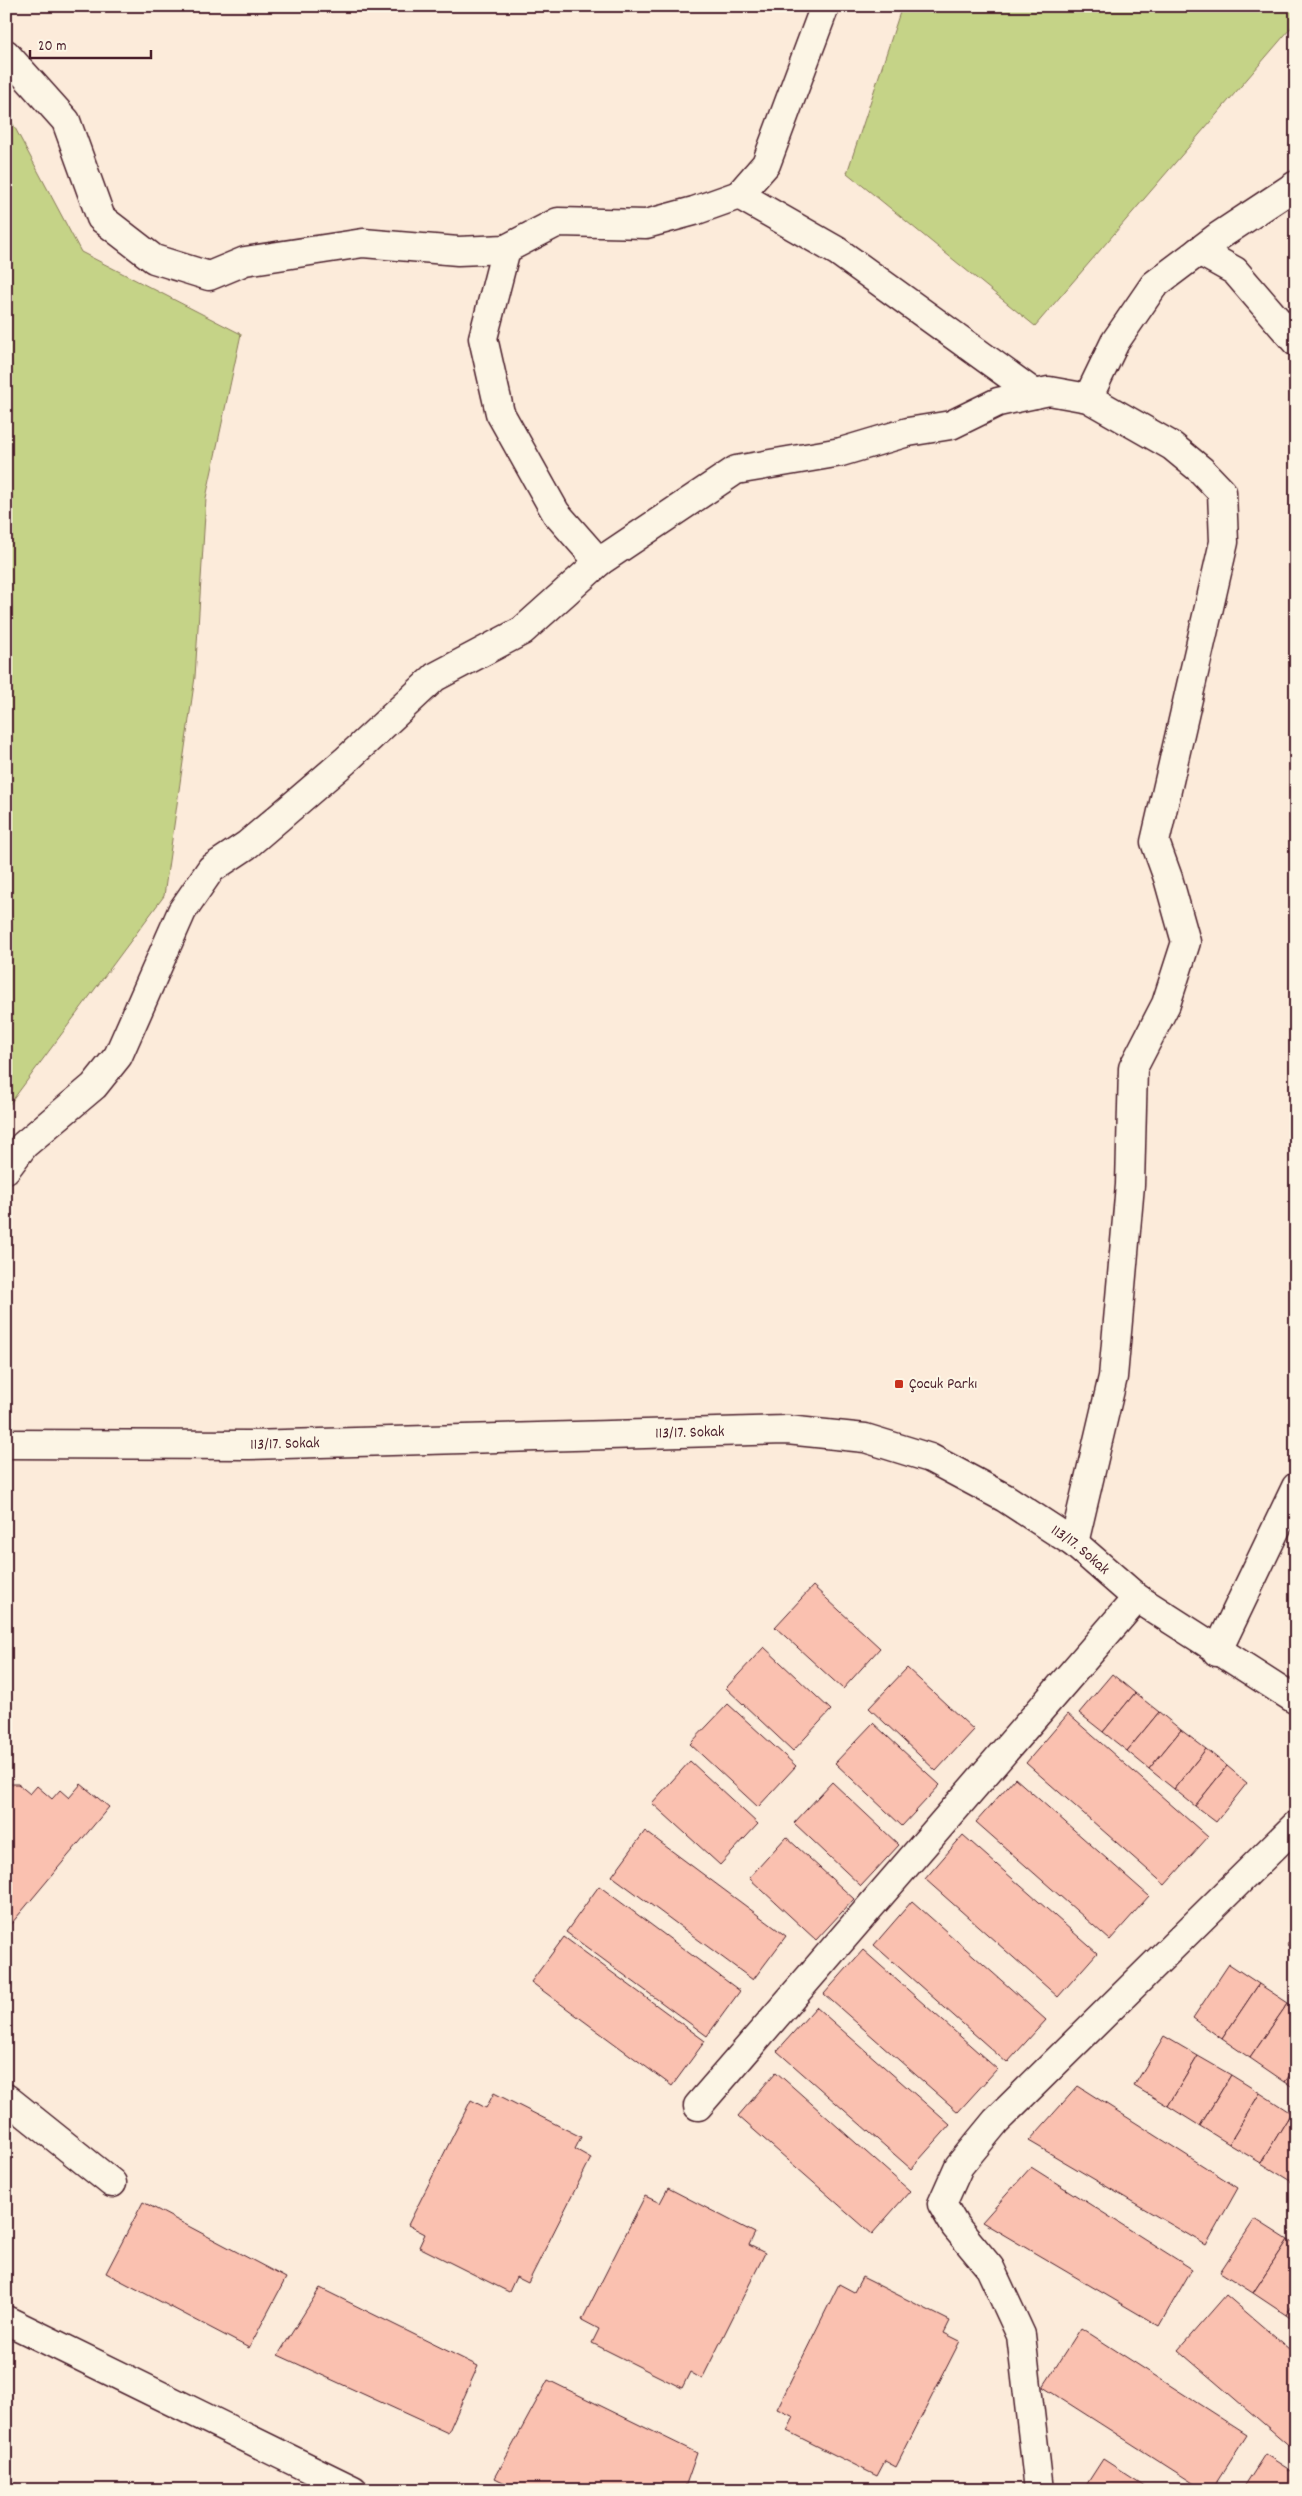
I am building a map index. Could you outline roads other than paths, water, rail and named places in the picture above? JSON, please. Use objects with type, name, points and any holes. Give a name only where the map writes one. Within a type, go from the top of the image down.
[{"type":"street","points":[[6,54],[66,120],[101,218],[154,259],[209,276],[245,261],[363,243],[458,251],[506,249],[558,222],[646,224],[694,211],[739,195],[766,164],[825,6]]},
{"type":"street","points":[[1088,398],[1115,342],[1154,284],[1296,184]]},
{"type":"street","points":[[739,195],[836,251],[1035,394]]},
{"type":"street","points":[[506,249],[483,338],[500,413],[556,513],[599,562]]},
{"type":"street","points":[[1199,251],[1235,271],[1296,342]]},
{"type":"street","points":[[6,1169],[24,1146],[94,1086],[118,1056],[182,911],[211,869],[247,845],[330,774],[435,677],[522,631],[599,562],[736,470],[842,452],[908,432],[951,425],[998,402],[1049,391],[1088,398],[1172,446],[1201,470],[1222,492],[1224,542],[1155,842],[1168,878],[1186,942],[1166,1004],[1133,1068],[1130,1185],[1113,1377],[1074,1543]]},
{"type":"street","name":"113/17. Sokak","points":[[6,1444],[249,1445],[786,1430],[864,1438],[930,1458],[1005,1498],[1074,1543],[1137,1598],[1218,1652],[1296,1700]]},
{"type":"street","points":[[1218,1652],[1296,1487]]},
{"type":"street","points":[[698,2106],[1137,1598]]},
{"type":"street","points":[[1039,2490],[1022,2335],[990,2268],[955,2226],[942,2204],[959,2166],[996,2121],[1296,1825]]},
{"type":"street","points":[[6,2098],[112,2183]]},
{"type":"street","points":[[6,2320],[353,2490]]},
{"type":"place","name":"Çocuk Parkı","points":[[899,1384]]}]
